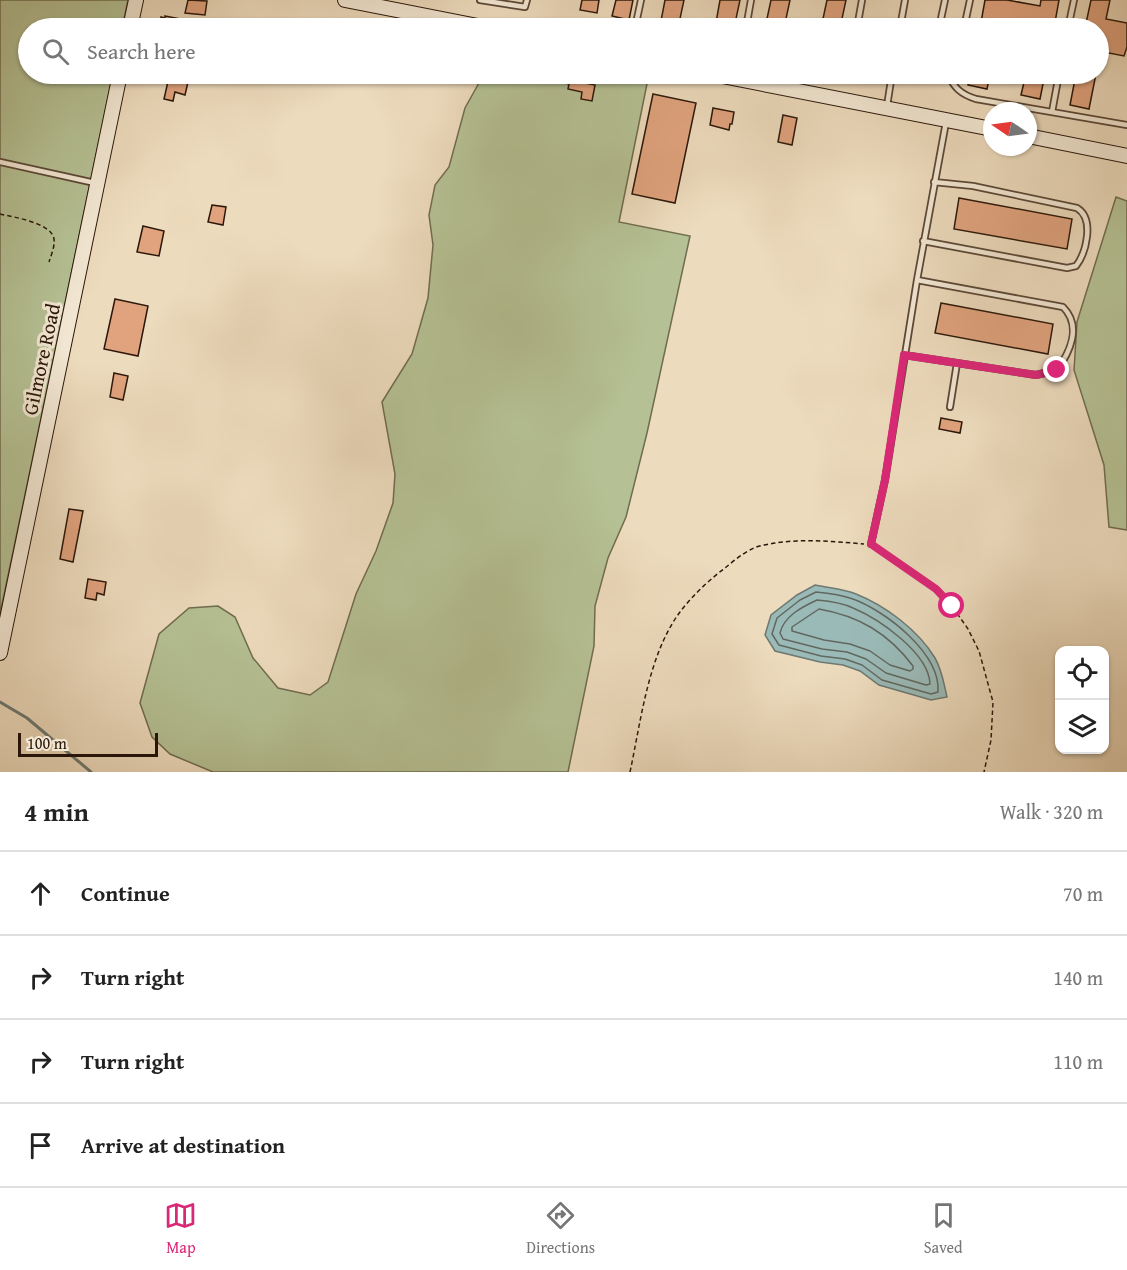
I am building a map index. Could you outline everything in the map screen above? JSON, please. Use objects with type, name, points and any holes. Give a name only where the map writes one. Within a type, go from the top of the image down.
[{"type":"main road","points":[[132,18],[136,0]]},
{"type":"main road","points":[[345,0],[437,18]]},
{"type":"main road","name":"Gilmore Road","points":[[0,653],[118,84]]},
{"type":"main road","points":[[763,84],[983,127]]},
{"type":"main road","points":[[1037,138],[1127,156]]},
{"type":"lane","points":[[480,0],[525,8],[527,0]]},
{"type":"lane","points":[[637,18],[640,0]]},
{"type":"lane","points":[[748,18],[751,0]]},
{"type":"lane","points":[[859,18],[862,0]]},
{"type":"lane","points":[[902,18],[905,0]]},
{"type":"lane","points":[[941,18],[945,0]]},
{"type":"lane","points":[[966,18],[970,0]]},
{"type":"lane","points":[[1070,18],[1074,0]]},
{"type":"lane","points":[[886,108],[890,84]]},
{"type":"lane","points":[[954,84],[962,94],[1127,125]]},
{"type":"lane","points":[[1052,112],[1057,84]]},
{"type":"lane","points":[[871,544],[885,480],[923,241],[947,120]]},
{"type":"lane","points":[[0,162],[98,183]]},
{"type":"lane","points":[[923,241],[1067,268],[1076,266],[1085,251],[1087,223],[1084,214],[1077,208],[973,186],[934,182]]},
{"type":"lane","points":[[904,355],[1036,375],[1057,370],[1068,354],[1073,337],[1070,317],[1063,308],[917,280]]},
{"type":"lane","points":[[950,407],[957,363]]},
{"type":"path","points":[[0,214],[41,225],[50,230],[54,236],[49,262]]},
{"type":"path","points":[[630,772],[652,672],[662,644],[679,613],[710,580],[741,556],[762,545],[818,539],[871,544],[936,589],[962,622],[979,651],[993,702],[992,740],[984,772]]},
{"type":"green space","points":[[0,0],[128,0],[124,18],[18,18],[18,84],[111,84],[0,614]]},
{"type":"green space","points":[[478,84],[647,84],[619,222],[690,236],[647,433],[626,517],[608,558],[595,606],[594,646],[568,772],[213,772],[170,754],[152,737],[140,703],[159,634],[189,608],[218,606],[235,617],[253,658],[278,688],[310,695],[328,682],[356,594],[376,551],[393,503],[395,474],[382,402],[412,354],[428,298],[433,245],[429,215],[435,185],[449,167],[465,108]]},
{"type":"green space","points":[[1116,197],[1127,201],[1127,530],[1109,527],[1104,465],[1074,370],[1077,322]]},
{"type":"water","points":[[815,585],[856,594],[879,605],[900,620],[920,638],[935,658],[947,697],[931,700],[879,685],[860,671],[843,665],[775,651],[765,635],[771,615],[797,595]]},
{"type":"building","points":[[188,0],[207,1],[205,15],[185,13]]},
{"type":"building","points":[[582,0],[599,0],[597,13],[580,10]]},
{"type":"building","points":[[616,0],[633,0],[629,18],[612,16]]},
{"type":"building","points":[[665,0],[684,0],[680,18],[662,18]]},
{"type":"building","points":[[720,0],[740,0],[736,18],[717,18]]},
{"type":"building","points":[[771,0],[790,0],[786,18],[767,18]]},
{"type":"building","points":[[827,0],[846,0],[842,18],[823,18]]},
{"type":"building","points":[[985,0],[1007,0],[1040,6],[1041,0],[1059,0],[1056,18],[982,18]]},
{"type":"building","points":[[1091,0],[1110,0],[1106,18],[1087,18]]},
{"type":"building","points":[[1109,20],[1127,23],[1127,47],[1124,56],[1109,53]]},
{"type":"building","points":[[167,84],[188,84],[185,95],[175,92],[173,101],[164,99]]},
{"type":"building","points":[[569,84],[595,85],[592,101],[581,99],[582,92],[568,89]]},
{"type":"building","points":[[968,84],[988,84],[987,89]]},
{"type":"building","points":[[1024,84],[1043,84],[1040,99],[1021,95]]},
{"type":"building","points":[[1074,84],[1094,84],[1089,109],[1070,105]]},
{"type":"building","points":[[653,94],[696,103],[675,203],[632,194]]},
{"type":"building","points":[[713,108],[734,112],[729,130],[710,125]]},
{"type":"building","points":[[783,115],[797,118],[792,145],[778,142]]},
{"type":"building","points":[[959,198],[1072,219],[1067,249],[954,229]]},
{"type":"building","points":[[212,205],[226,207],[223,225],[208,222]]},
{"type":"building","points":[[143,226],[164,231],[159,256],[137,252]]},
{"type":"building","points":[[115,299],[148,306],[138,356],[104,349]]},
{"type":"building","points":[[941,303],[1053,324],[1048,354],[935,333]]},
{"type":"building","points":[[114,373],[128,376],[123,400],[110,397]]},
{"type":"building","points":[[941,418],[962,422],[960,433],[939,429]]},
{"type":"building","points":[[69,509],[83,511],[73,562],[60,559]]},
{"type":"building","points":[[88,579],[106,582],[104,595],[97,593],[96,600],[85,598]]},
{"type":"waterway","points":[[0,702],[27,718],[91,772]]},
{"type":"route","points":[[952,606],[936,589],[871,544],[885,480],[904,355],[1036,375],[1057,370]]}]
